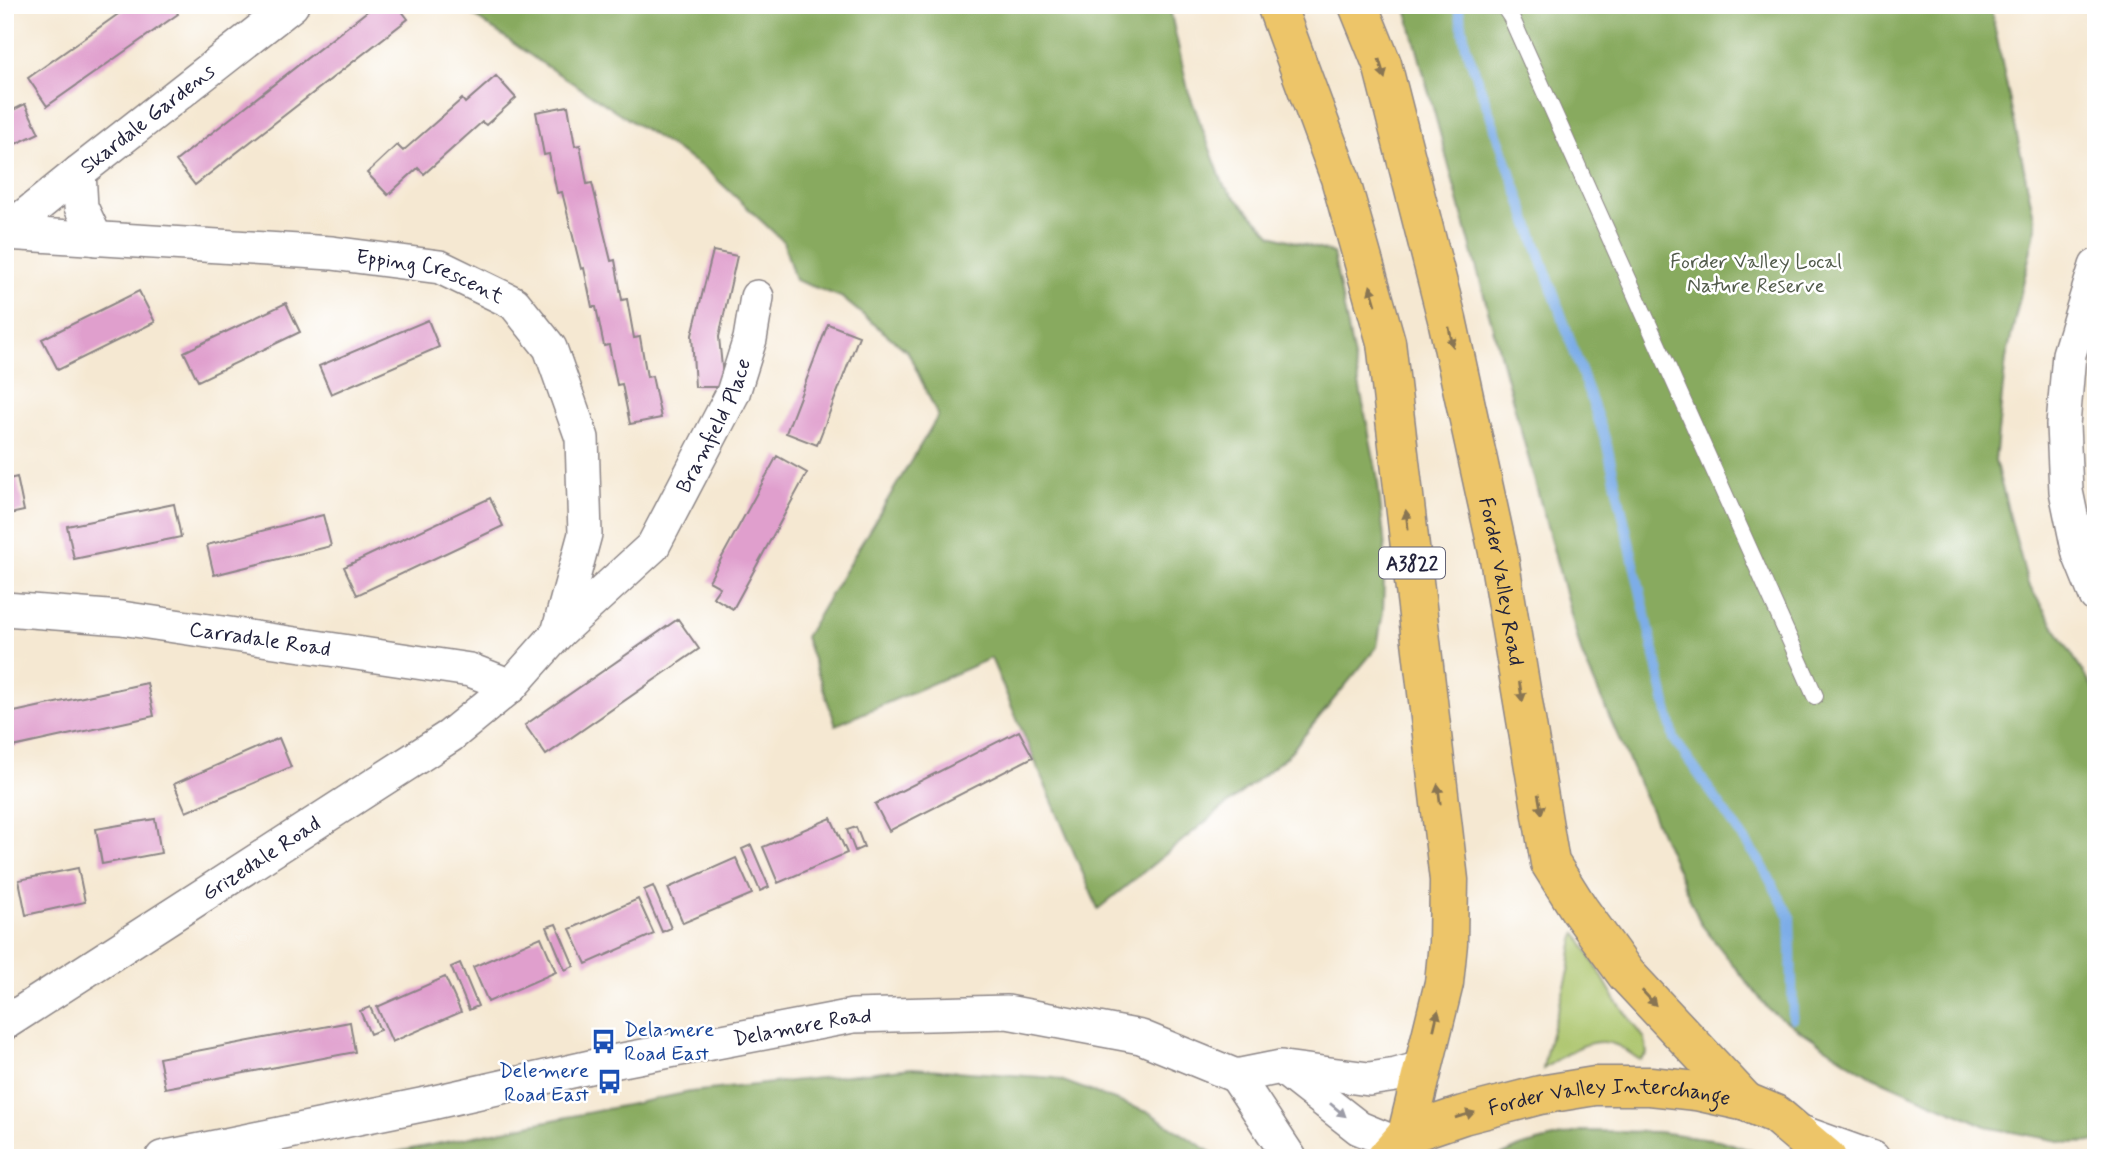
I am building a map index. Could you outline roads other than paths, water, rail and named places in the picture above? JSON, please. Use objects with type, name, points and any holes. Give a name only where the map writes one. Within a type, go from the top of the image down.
[{"type":"main road","name":"A3822","points":[[1276,5],[1340,178],[1386,342],[1449,880],[1444,983],[1424,1067],[1397,1145]]},
{"type":"main road","name":"Forder Valley Road","points":[[1358,5],[1382,64],[1447,319],[1498,552],[1550,863],[1626,974],[1746,1102]]},
{"type":"main road","name":"Forder Valley Interchange","points":[[1397,1145],[1489,1108],[1540,1095],[1595,1086],[1650,1086],[1696,1091],[1746,1102],[1775,1114],[1827,1158]]},
{"type":"street","name":"Skardale Gardens","points":[[5,233],[292,5]]},
{"type":"street","points":[[79,172],[81,207],[96,239]]},
{"type":"street","name":"Epping Crescent","points":[[5,233],[332,253],[440,267],[514,303],[550,348],[582,438],[585,534],[558,633],[511,686]]},
{"type":"street","points":[[2096,266],[2069,354],[2063,425],[2066,491],[2080,554],[2096,596]]},
{"type":"street","name":"Bramfield Place","points":[[558,633],[653,546],[733,393],[750,339],[757,297]]},
{"type":"street","points":[[585,534],[600,551],[618,555],[653,546]]},
{"type":"street","name":"Carradale Road","points":[[5,609],[121,618],[470,670],[511,686]]},
{"type":"street","name":"Grizedale Road","points":[[5,1023],[450,736],[511,686]]},
{"type":"street","name":"Delamere Road","points":[[162,1158],[431,1103],[612,1062],[853,1016],[1007,1012],[1140,1037],[1236,1076]]},
{"type":"street","points":[[1281,1067],[1359,1128],[1397,1145]]},
{"type":"street","points":[[1290,1158],[1236,1076],[1281,1067],[1369,1079],[1424,1067]]},
{"type":"street","points":[[1796,1130],[1874,1158]]},
{"type":"lane","points":[[1503,5],[1511,17],[1815,696]]},
{"type":"waterway","points":[[1458,5],[1466,47],[1606,441],[1674,739],[1762,865],[1790,917],[1793,1018]]},
{"type":"place","name":"Delamere Road East","points":[[604,1041]]},
{"type":"place","name":"Delemere Road East","points":[[609,1082]]},
{"type":"park label","name":"Forder Valley Local Nature Reserve","points":[[1756,273]]}]
